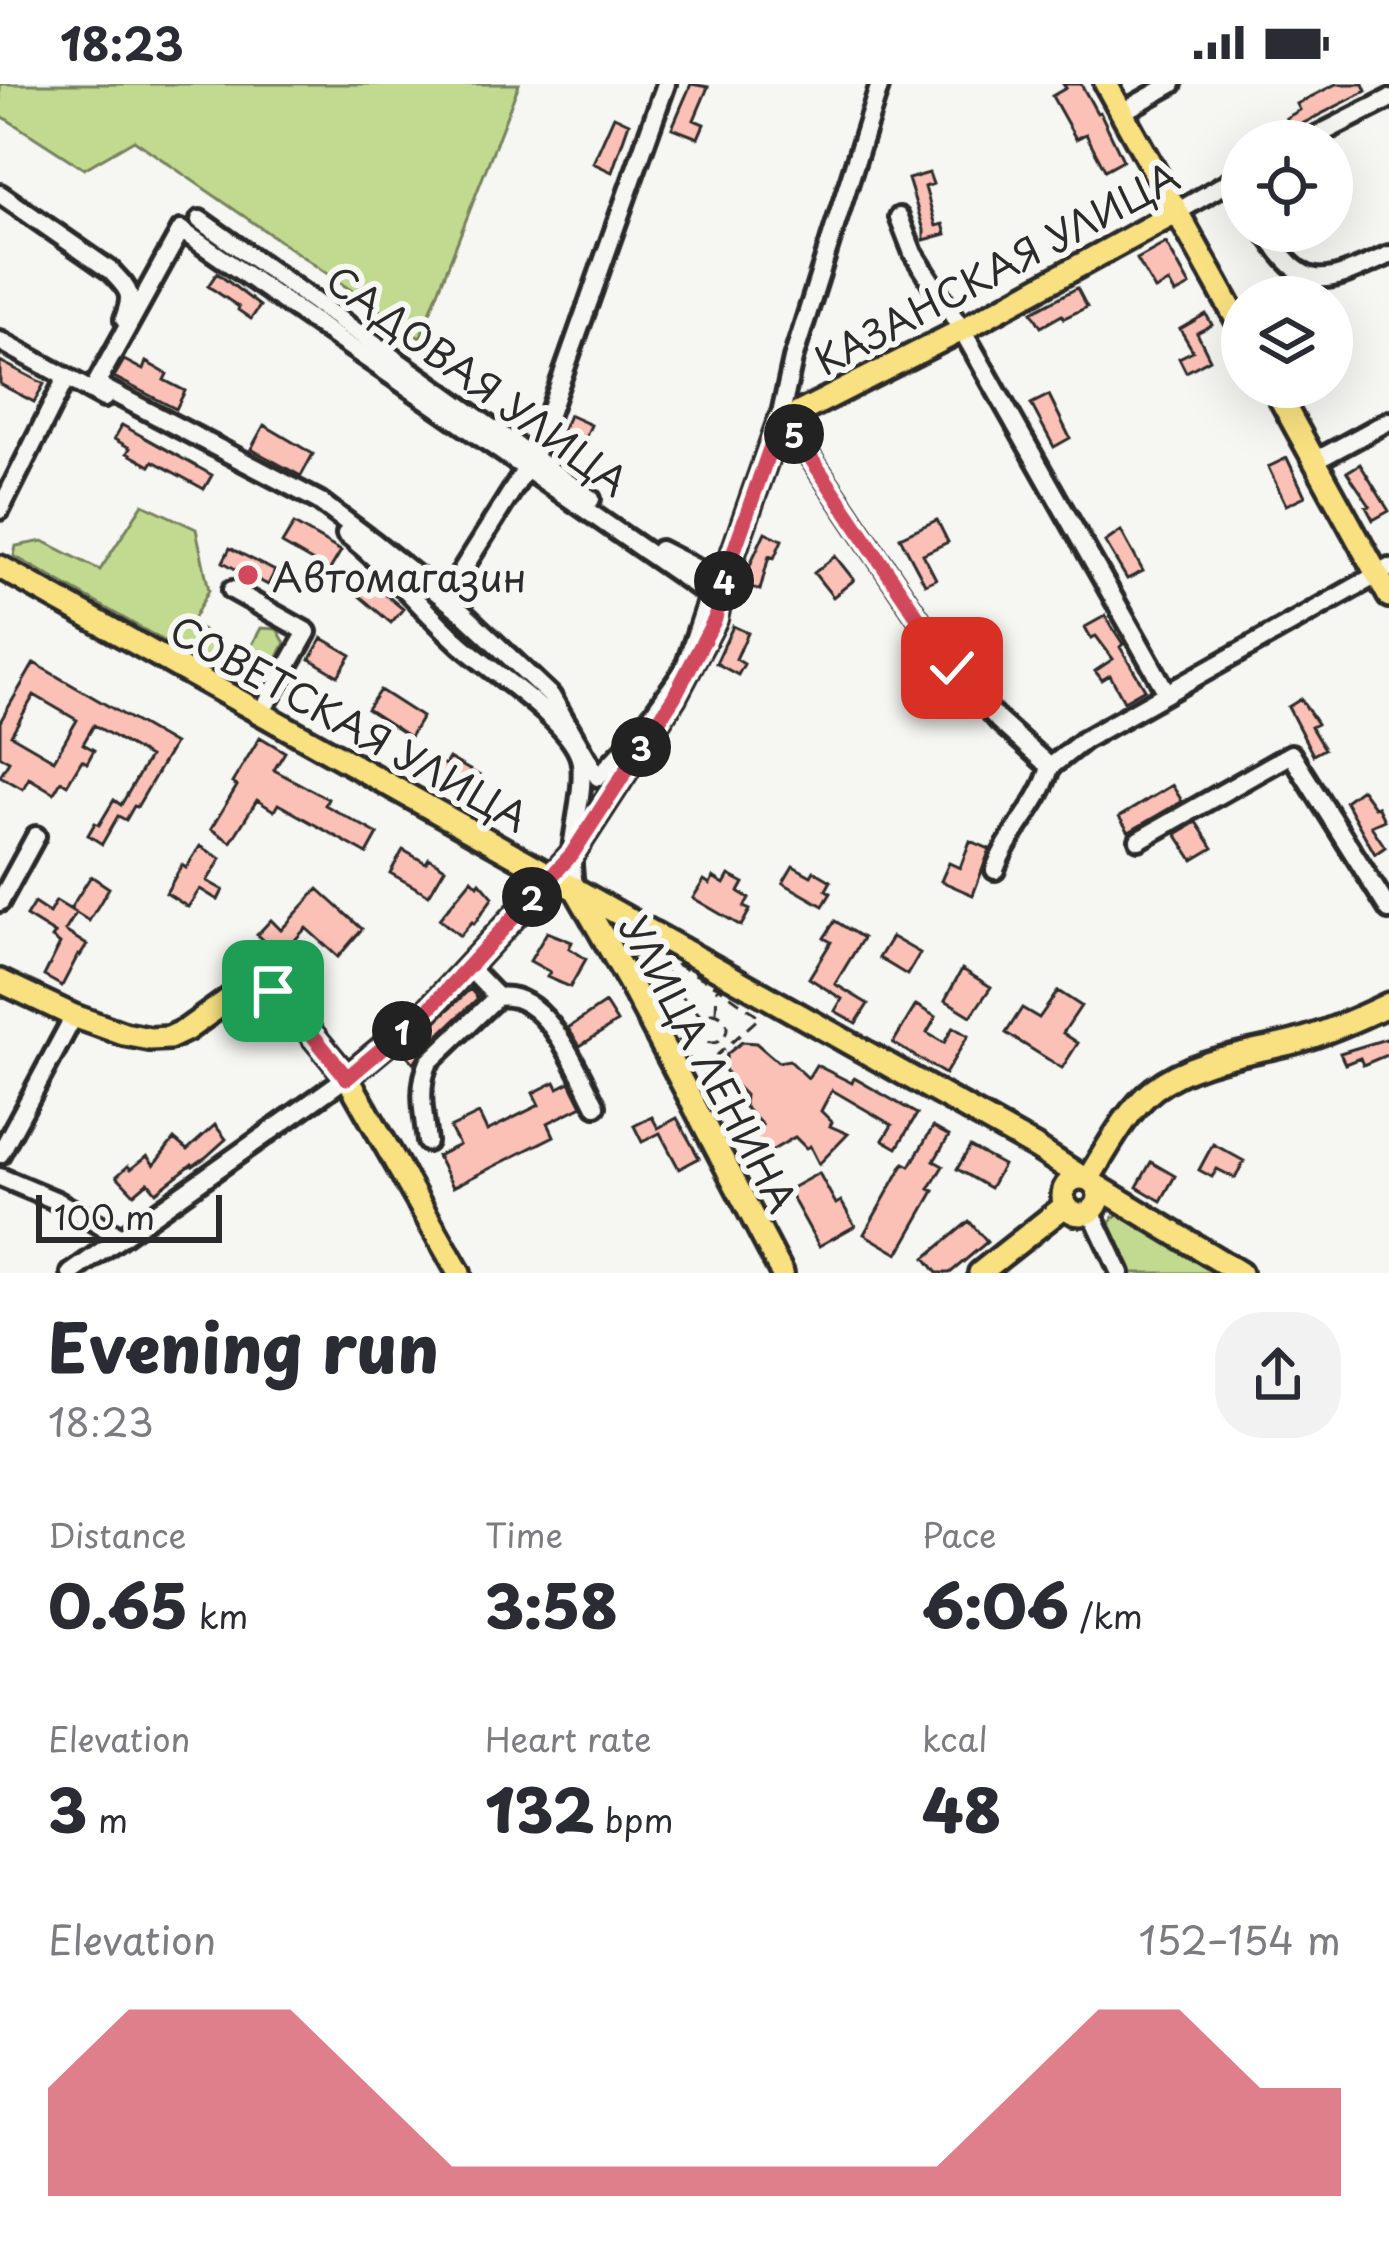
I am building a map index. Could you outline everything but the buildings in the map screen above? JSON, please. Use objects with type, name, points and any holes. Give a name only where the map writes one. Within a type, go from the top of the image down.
[{"type":"main road","points":[[1106,84],[1221,291]]},
{"type":"main road","name":"КАЗАНСКАЯ УЛИЦА","points":[[779,423],[1177,212]]},
{"type":"main road","points":[[1286,408],[1383,572],[1389,596]]},
{"type":"main road","points":[[347,1078],[430,1008],[572,854],[683,681],[715,619],[723,582],[779,423]]},
{"type":"main road","name":"СОВЕТСКАЯ УЛИЦА","points":[[0,567],[1040,1151],[1091,1192],[1126,1205],[1240,1273]]},
{"type":"main road","name":"УЛИЦА ЛЕНИНА","points":[[574,888],[632,987],[782,1273]]},
{"type":"main road","points":[[0,981],[74,1016],[150,1039],[169,1038],[186,1030],[242,989],[258,985],[273,991],[347,1078],[459,1273]]},
{"type":"main road","points":[[1040,1151],[1074,1213],[1091,1192],[1133,1110],[1152,1090],[1175,1075],[1213,1061],[1336,1029],[1389,1004]]},
{"type":"main road","points":[[980,1273],[1064,1200],[1067,1184],[1091,1192]]},
{"type":"street","points":[[461,572],[530,462],[665,84]]},
{"type":"street","points":[[880,84],[794,358],[779,423],[796,436],[952,668],[998,720],[1050,766]]},
{"type":"street","points":[[1122,112],[1172,84]]},
{"type":"street","points":[[1348,120],[1389,99]]},
{"type":"street","name":"КАЗАНСКАЯ УЛИЦА","points":[[1177,212],[1221,191]]},
{"type":"street","points":[[0,194],[127,287],[131,300],[100,368],[85,388]]},
{"type":"street","points":[[898,217],[913,253],[962,330],[1167,693]]},
{"type":"street","name":"САДОВАЯ УЛИЦА","points":[[200,220],[530,462],[659,550],[723,582]]},
{"type":"street","points":[[181,230],[530,462],[709,595],[684,670],[638,735],[598,777],[551,697],[463,613],[375,543],[319,501],[96,384],[181,230]]},
{"type":"street","points":[[1281,252],[1298,274],[1317,281],[1389,255]]},
{"type":"street","points":[[0,341],[318,513],[357,542],[460,644],[545,713],[580,760],[574,888]]},
{"type":"street","points":[[0,510],[66,378]]},
{"type":"street","points":[[1315,461],[1389,421]]},
{"type":"street","points":[[994,869],[1014,828],[1046,783],[1050,766],[1084,740],[1383,572]]},
{"type":"street","points":[[232,590],[307,632],[261,713]]},
{"type":"street","points":[[1139,840],[1291,754],[1389,910]]},
{"type":"street","points":[[0,902],[36,836]]},
{"type":"street","points":[[469,968],[497,998]]},
{"type":"street","points":[[427,1142],[422,1076],[429,1062],[497,998],[514,996],[536,1009],[556,1032],[596,1106]]},
{"type":"street","points":[[0,1154],[74,1016]]},
{"type":"street","points":[[71,1273],[347,1078]]},
{"type":"street","points":[[0,1177],[57,1201],[122,1237]]},
{"type":"street","points":[[1091,1192],[1120,1273]]},
{"type":"path","points":[[634,956],[634,946],[644,947]]},
{"type":"path","points":[[646,980],[664,978],[667,960]]},
{"type":"path","points":[[664,978],[701,1016]]},
{"type":"path","points":[[717,986],[716,1012],[727,1024],[722,1039]]},
{"type":"path","points":[[701,1016],[716,1012]]},
{"type":"path","points":[[697,1030],[701,1016]]},
{"type":"path","points":[[697,1073],[760,1017]]},
{"type":"path","points":[[697,1030],[707,1042],[722,1039]]},
{"type":"path","points":[[675,1031],[697,1030]]},
{"type":"path","points":[[722,1039],[728,1046]]},
{"type":"green space","points":[[0,84],[519,84],[420,338],[134,140],[84,169],[0,115]]},
{"type":"green space","points":[[143,504],[196,529],[209,590],[191,623],[245,658],[261,628],[277,629],[285,643],[259,695],[14,556],[16,546],[43,541],[100,570]]},
{"type":"green space","points":[[1122,1214],[1223,1273],[1129,1273],[1110,1231],[1113,1217]]},
{"type":"place","name":"Автомагазин","points":[[248,575]]},
{"type":"route","points":[[273,991],[347,1078],[430,1008],[572,854],[674,697],[715,619],[723,582],[779,423],[796,436],[952,668]]}]
